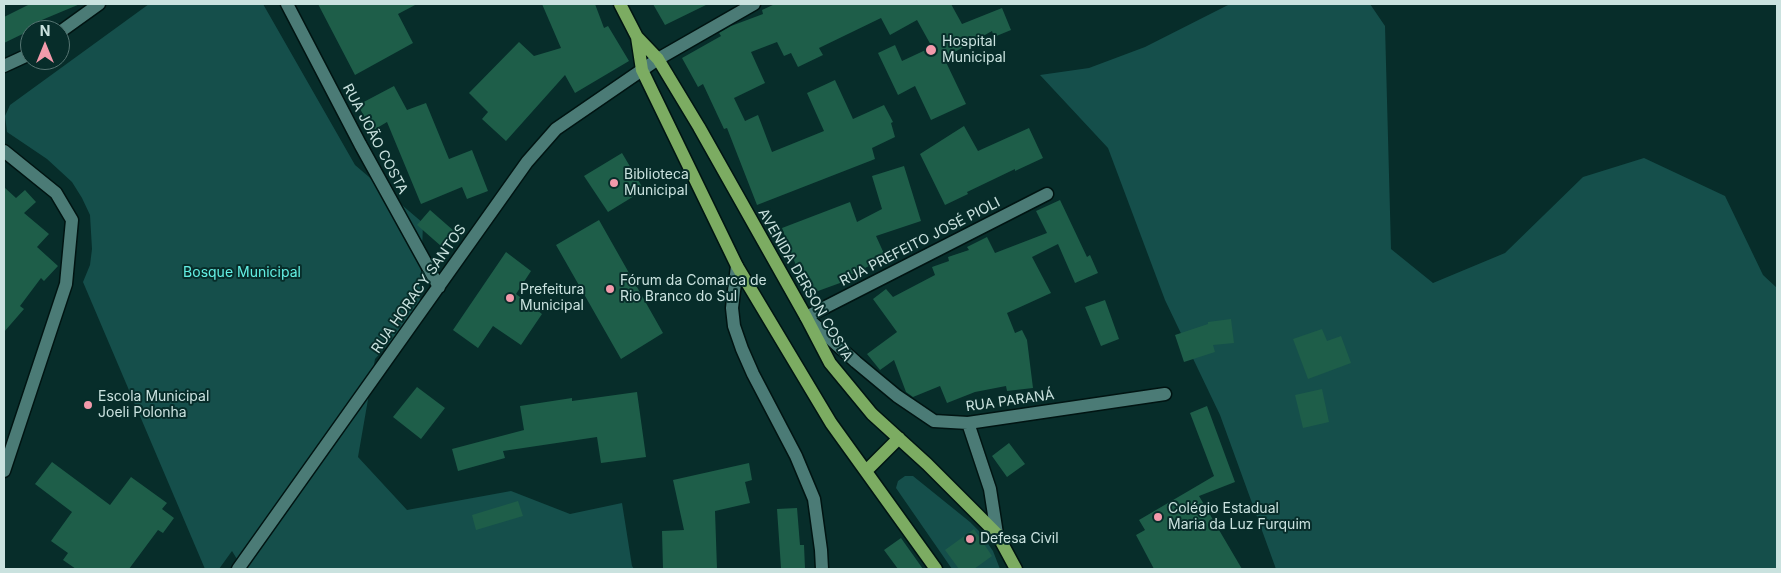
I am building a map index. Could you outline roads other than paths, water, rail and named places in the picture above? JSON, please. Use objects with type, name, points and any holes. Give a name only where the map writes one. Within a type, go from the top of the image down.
[{"type":"main road","points":[[620,4],[637,37],[642,70],[737,266],[831,423],[936,569]]},
{"type":"main road","name":"AVENIDA DERSON COSTA","points":[[637,37],[658,59],[699,128],[830,363],[872,414],[927,464],[997,534],[1016,569]]},
{"type":"main road","points":[[866,472],[899,438]]},
{"type":"street","points":[[70,25],[99,4]]},
{"type":"street","name":"RUA JOÃO COSTA","points":[[287,4],[360,144],[439,287]]},
{"type":"street","name":"RUA HORACY SANTOS","points":[[238,569],[527,162],[556,129],[658,59],[754,4]]},
{"type":"street","points":[[4,66],[20,59]]},
{"type":"street","points":[[4,151],[56,193],[72,220],[66,284],[4,471]]},
{"type":"street","name":"RUA PREFEITO JOSÉ PIOLI","points":[[806,317],[1048,194]]},
{"type":"street","points":[[737,266],[732,308],[734,326],[749,366],[796,456],[814,499],[822,569]]},
{"type":"street","name":"RUA PARANÁ","points":[[806,317],[897,396],[934,421],[968,423],[1165,394]]},
{"type":"street","points":[[968,423],[990,488],[997,534]]},
{"type":"place","name":"Hospital Municipal","points":[[931,50]]},
{"type":"place","name":"Biblioteca Municipal","points":[[614,183]]},
{"type":"place","name":"Fórum da Comarca de Rio Branco do Sul","points":[[610,289]]},
{"type":"place","name":"Prefeitura Municipal","points":[[510,298]]},
{"type":"place","name":"Escola Municipal Joeli Polonha","points":[[88,405]]},
{"type":"place","name":"Colégio Estadual Maria da Luz Furquim","points":[[1158,517]]},
{"type":"place","name":"Defesa Civil","points":[[970,539]]},
{"type":"park label","name":"Bosque Municipal","points":[[242,273]]}]
